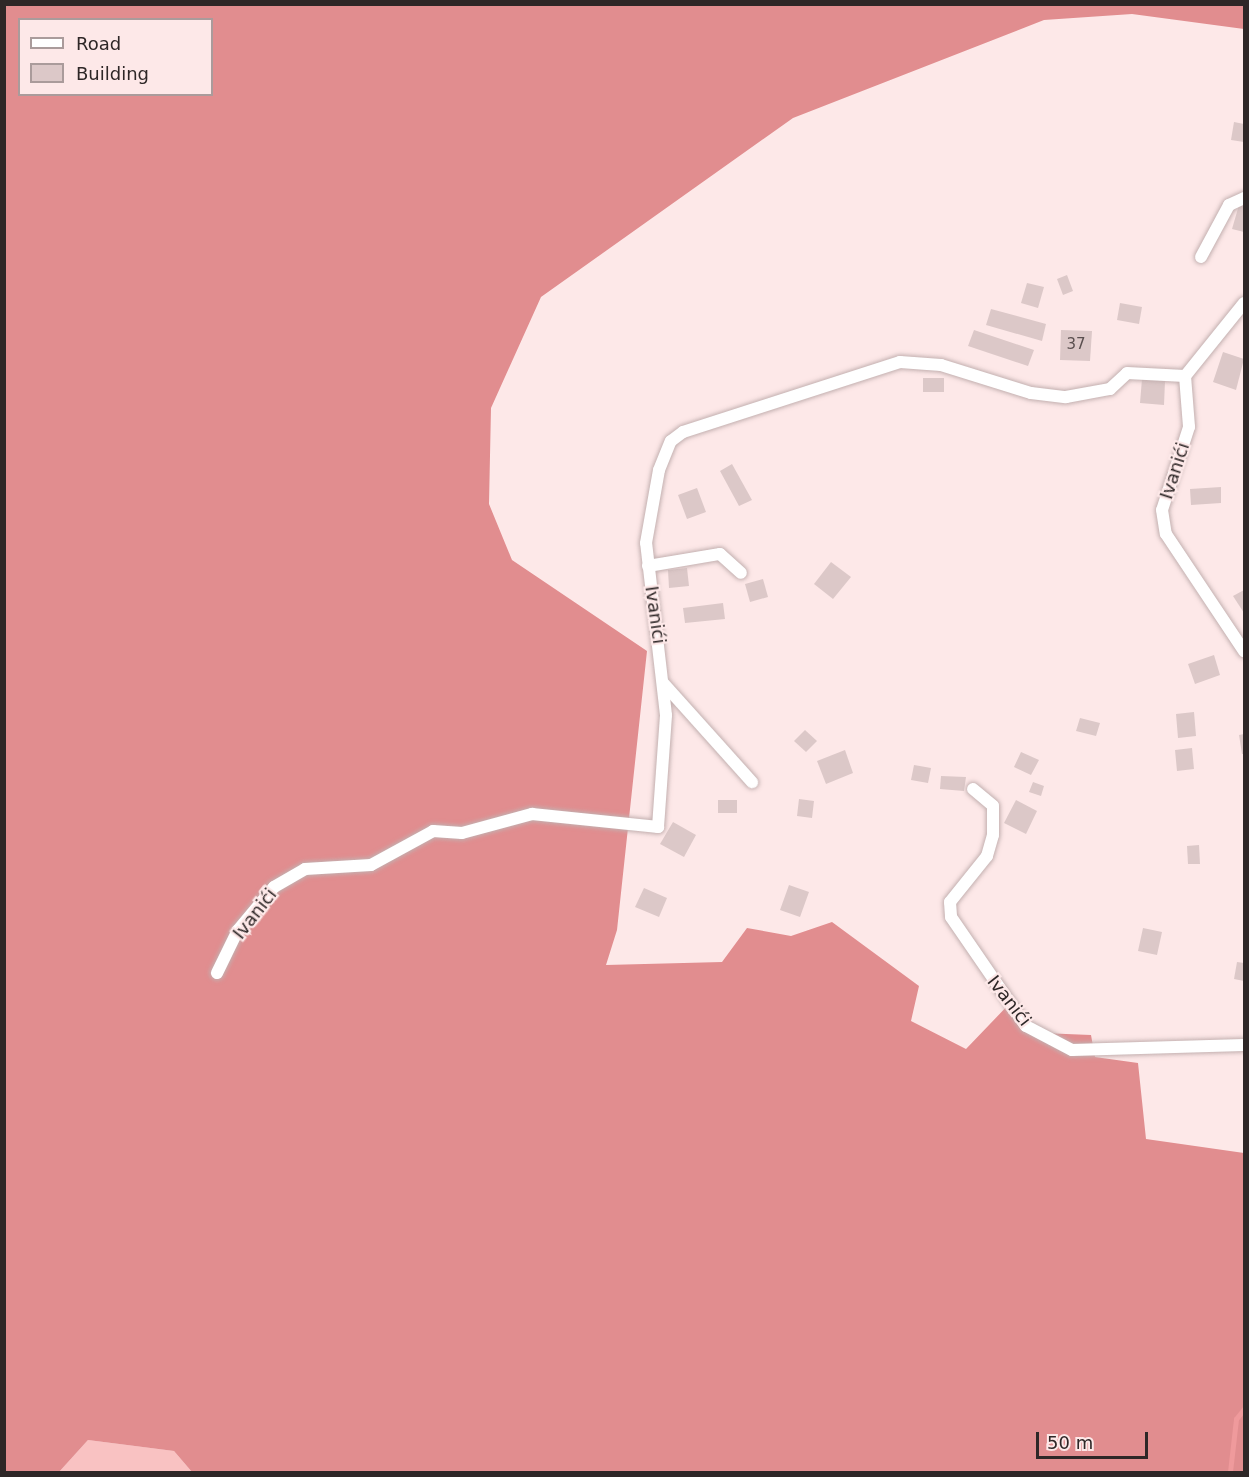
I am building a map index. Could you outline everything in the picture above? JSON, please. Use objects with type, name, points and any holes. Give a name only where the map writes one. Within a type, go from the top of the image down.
[{"type":"street","points":[[1201,257],[1229,205],[1245,198]]},
{"type":"street","points":[[1185,376],[1245,303]]},
{"type":"street","name":"Ivanići","points":[[217,973],[238,930],[274,887],[305,869],[371,865],[433,831],[462,833],[532,814],[658,826],[665,757],[664,684],[646,543],[671,441],[805,388],[900,362],[941,365],[1031,393],[1066,398],[1110,389],[1127,373],[1185,376],[1191,417],[1167,486],[1162,510],[1166,534],[1245,651]]},
{"type":"street","points":[[648,566],[720,554],[741,573]]},
{"type":"street","points":[[664,684],[752,782]]},
{"type":"street","name":"Ivanići","points":[[973,789],[993,806],[993,835],[987,856],[950,902],[951,917],[1026,1026],[1072,1050],[1245,1045]]},
{"type":"shaded area","points":[[5,5],[1244,5],[1244,29],[1132,14],[1044,20],[793,118],[541,297],[491,408],[489,504],[512,560],[647,651],[617,930],[606,965],[722,962],[747,928],[791,936],[832,922],[919,986],[911,1021],[966,1049],[1013,1000],[1041,1033],[1091,1035],[1095,1057],[1138,1063],[1146,1139],[1244,1153],[1244,1472],[192,1472],[174,1451],[88,1440],[59,1472],[5,1472]]},
{"type":"shaded area","points":[[88,1440],[174,1451],[192,1472],[59,1472]]},
{"type":"building","points":[[1234,122],[1244,124],[1244,142],[1231,140]]},
{"type":"building","points":[[1239,205],[1244,207],[1244,232],[1232,229]]},
{"type":"building","points":[[1067,275],[1073,291],[1063,295],[1057,279]]},
{"type":"building","points":[[1027,283],[1044,287],[1038,308],[1021,303]]},
{"type":"building","points":[[1120,303],[1142,307],[1139,324],[1117,320]]},
{"type":"building","points":[[991,309],[1046,324],[1042,341],[986,325]]},
{"type":"building","points":[[974,330],[1034,350],[1028,366],[968,346]]},
{"type":"building","points":[[1061,330],[1092,331],[1090,361],[1060,360]]},
{"type":"building","points":[[1223,352],[1244,359],[1236,390],[1213,382]]},
{"type":"building","points":[[923,378],[944,378],[944,392],[923,392]]},
{"type":"building","points":[[1142,379],[1165,381],[1164,405],[1140,403]]},
{"type":"building","points":[[732,464],[752,500],[739,506],[720,471]]},
{"type":"building","points":[[1221,487],[1221,503],[1191,505],[1190,489]]},
{"type":"building","points":[[697,488],[706,512],[687,519],[678,495]]},
{"type":"building","points":[[831,562],[851,577],[833,599],[814,584]]},
{"type":"building","points":[[687,568],[689,586],[669,588],[668,570]]},
{"type":"building","points":[[763,579],[768,597],[750,602],[745,584]]},
{"type":"building","points":[[1244,590],[1244,613],[1233,596]]},
{"type":"building","points":[[723,603],[725,619],[685,623],[683,608]]},
{"type":"building","points":[[1214,655],[1220,675],[1195,684],[1188,664]]},
{"type":"building","points":[[1194,712],[1196,736],[1178,738],[1176,714]]},
{"type":"building","points":[[1080,718],[1100,723],[1096,736],[1076,731]]},
{"type":"building","points":[[805,730],[817,741],[806,752],[794,741]]},
{"type":"building","points":[[1244,734],[1244,754],[1242,754],[1239,735]]},
{"type":"building","points":[[1192,748],[1194,769],[1177,771],[1175,750]]},
{"type":"building","points":[[845,750],[853,773],[826,784],[817,761]]},
{"type":"building","points":[[1021,752],[1039,760],[1031,775],[1014,767]]},
{"type":"building","points":[[914,765],[931,768],[928,783],[911,780]]},
{"type":"building","points":[[941,776],[966,777],[964,791],[940,789]]},
{"type":"building","points":[[1033,782],[1044,786],[1041,796],[1029,792]]},
{"type":"building","points":[[799,799],[814,801],[812,818],[797,816]]},
{"type":"building","points":[[718,800],[737,800],[737,813],[718,813]]},
{"type":"building","points":[[1016,800],[1037,811],[1026,834],[1004,823]]},
{"type":"building","points":[[673,822],[696,835],[684,857],[660,844]]},
{"type":"building","points":[[1199,845],[1200,864],[1188,864],[1187,846]]},
{"type":"building","points":[[789,885],[809,892],[800,917],[780,910]]},
{"type":"building","points":[[644,888],[667,898],[659,917],[635,907]]},
{"type":"building","points":[[1143,928],[1162,932],[1157,955],[1138,951]]},
{"type":"building","points":[[1237,962],[1244,963],[1244,981],[1234,979]]},
{"type":"waterway","points":[[1230,1472],[1236,1419],[1244,1409]]}]
